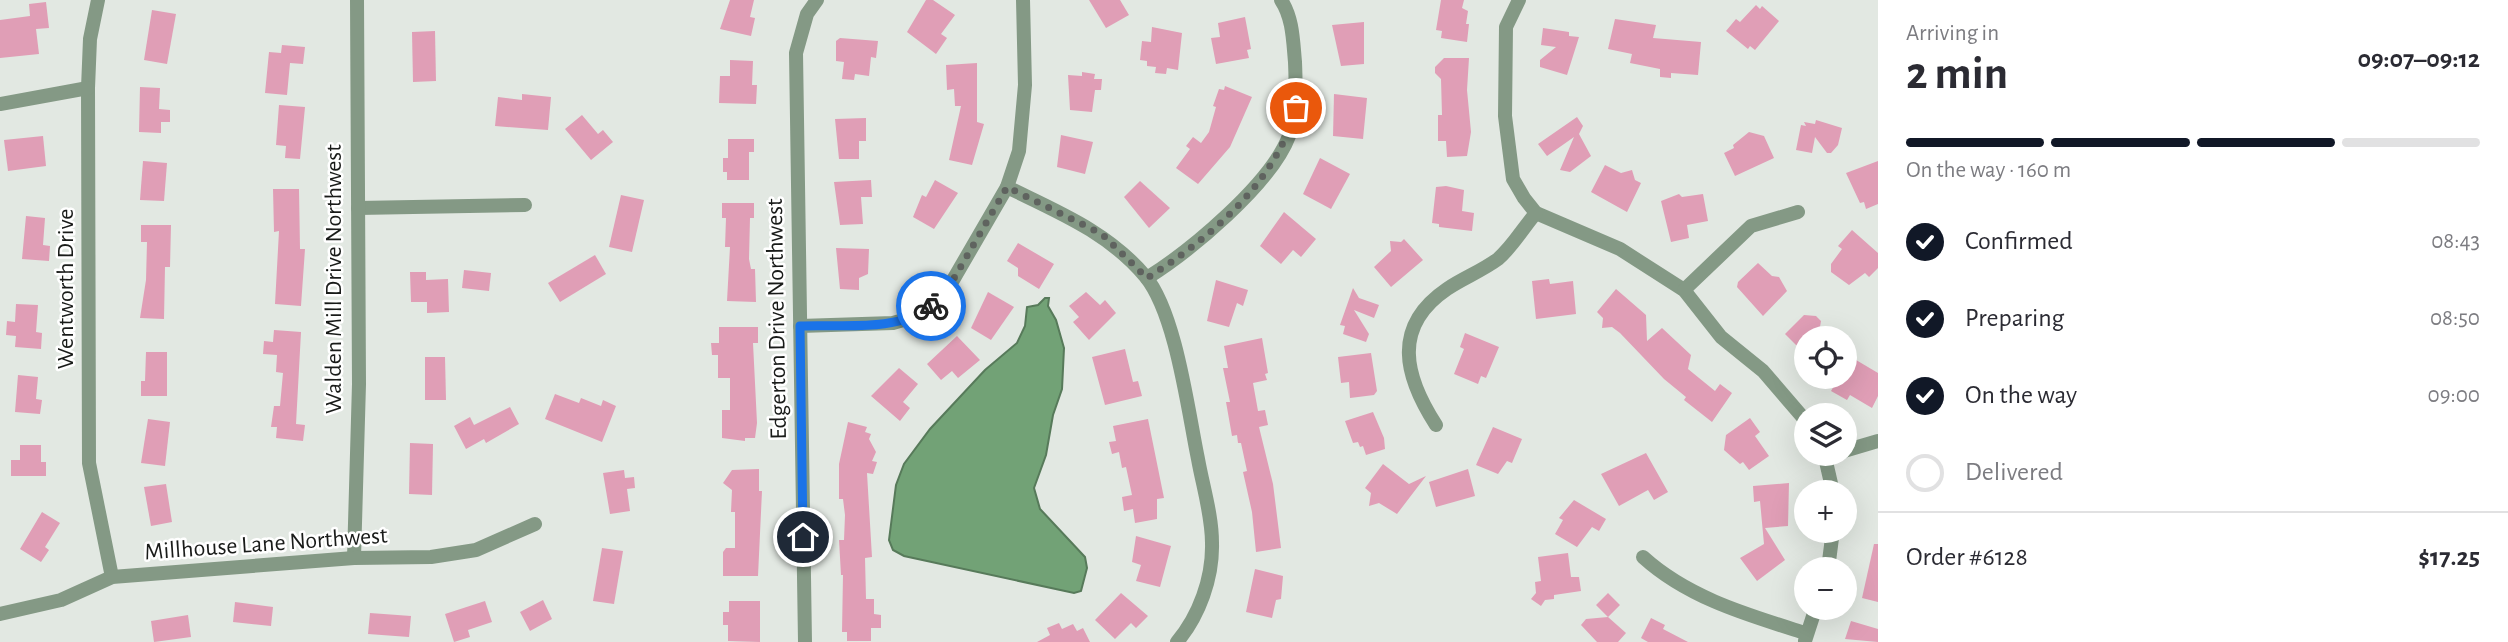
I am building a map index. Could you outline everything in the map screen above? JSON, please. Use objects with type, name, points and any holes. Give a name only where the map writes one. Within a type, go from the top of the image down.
[{"type":"street","name":"Wentworth Drive","points":[[98,0],[90,39],[88,88],[89,463],[112,577]]},
{"type":"street","name":"Walden Mill Drive Northwest","points":[[354,558],[359,384],[357,0]]},
{"type":"street","name":"Edgerton Drive Northwest","points":[[805,642],[796,53],[807,14],[817,0]]},
{"type":"street","points":[[800,326],[894,323],[920,315],[942,299],[1007,187],[1019,151],[1023,111],[1023,0]]},
{"type":"street","points":[[1147,278],[1179,258],[1217,226],[1273,162],[1288,137],[1296,108],[1295,67],[1293,32],[1282,0]]},
{"type":"street","points":[[1519,0],[1506,27],[1507,156],[1513,179],[1536,213],[1620,249],[1684,290],[1721,337],[1763,371],[1794,407]]},
{"type":"street","points":[[0,104],[88,88]]},
{"type":"street","points":[[1007,187],[1102,234],[1147,278],[1164,314],[1175,352],[1212,544],[1209,575],[1199,605],[1177,642]]},
{"type":"street","points":[[358,208],[526,205]]},
{"type":"street","points":[[1684,290],[1751,226],[1798,212]]},
{"type":"street","points":[[1436,425],[1418,397],[1410,377],[1410,337],[1417,322],[1430,303],[1446,290],[1496,260],[1510,248],[1536,213]]},
{"type":"street","points":[[1857,447],[1878,441]]},
{"type":"street","name":"Millhouse Lane Northwest","points":[[0,614],[61,600],[112,577],[354,558],[431,557],[476,550],[535,524]]},
{"type":"street","points":[[1643,557],[1662,574],[1692,591],[1805,637],[1811,620]]},
{"type":"shaded area","points":[[1045,298],[1049,298],[1048,306],[1056,320],[1064,348],[1062,389],[1053,415],[1046,455],[1034,488],[1040,509],[1085,557],[1087,568],[1081,591],[1074,593],[904,556],[893,550],[889,540],[896,485],[904,464],[930,429],[985,370],[1017,343],[1025,326],[1027,307],[1038,305]]},
{"type":"building","points":[[730,0],[754,0],[750,17],[755,18],[751,36],[720,29]]},
{"type":"building","points":[[926,0],[933,0],[955,15],[941,34],[947,38],[936,54],[907,32]]},
{"type":"building","points":[[1089,0],[1120,0],[1129,15],[1106,28]]},
{"type":"building","points":[[1441,0],[1464,0],[1462,8],[1468,11],[1466,24],[1469,24],[1467,42],[1441,38],[1442,31],[1436,30]]},
{"type":"building","points":[[46,2],[49,28],[36,29],[39,54],[0,58],[0,20],[30,16],[29,4]]},
{"type":"building","points":[[1756,5],[1760,9],[1762,6],[1779,21],[1755,50],[1750,46],[1748,49],[1726,31],[1736,19],[1740,22]]},
{"type":"building","points":[[152,10],[176,14],[167,64],[144,60]]},
{"type":"building","points":[[1245,17],[1251,49],[1247,50],[1249,58],[1216,64],[1211,38],[1220,37],[1218,23]]},
{"type":"building","points":[[1615,19],[1656,25],[1653,38],[1701,42],[1698,75],[1671,73],[1671,78],[1660,77],[1660,69],[1630,63],[1632,54],[1608,49]]},
{"type":"building","points":[[1364,22],[1364,64],[1341,66],[1332,25]]},
{"type":"building","points":[[1152,27],[1182,33],[1178,70],[1167,68],[1166,74],[1155,73],[1156,67],[1147,66],[1147,61],[1140,60],[1142,41],[1151,42]]},
{"type":"building","points":[[1543,28],[1569,32],[1569,36],[1579,37],[1567,75],[1540,67],[1540,60],[1556,47],[1541,45]]},
{"type":"building","points":[[435,31],[436,81],[413,82],[412,32]]},
{"type":"building","points":[[840,38],[878,41],[876,58],[871,57],[869,76],[855,74],[854,80],[842,79],[844,62],[836,61],[836,41]]},
{"type":"building","points":[[282,45],[305,47],[303,64],[290,63],[287,95],[265,93],[269,52],[281,53]]},
{"type":"building","points":[[1444,58],[1469,58],[1467,90],[1471,132],[1467,156],[1447,157],[1446,141],[1438,141],[1438,115],[1442,115],[1441,79],[1435,73],[1435,67]]},
{"type":"building","points":[[730,60],[753,61],[752,85],[757,85],[756,104],[719,103],[720,76],[730,76]]},
{"type":"building","points":[[977,63],[977,122],[984,124],[972,165],[949,160],[961,106],[955,106],[954,89],[947,90],[946,65]]},
{"type":"building","points":[[1082,72],[1095,74],[1094,79],[1102,79],[1101,90],[1095,90],[1092,112],[1070,110],[1068,75],[1082,76]]},
{"type":"building","points":[[1225,86],[1252,97],[1230,147],[1198,184],[1176,168],[1190,149],[1186,146],[1193,137],[1201,143],[1209,132],[1216,107],[1213,106],[1219,89],[1224,90]]},
{"type":"building","points":[[140,87],[160,88],[159,109],[170,110],[170,122],[161,122],[161,133],[139,132]]},
{"type":"building","points":[[522,94],[551,97],[548,130],[495,126],[498,97],[522,100]]},
{"type":"building","points":[[1334,94],[1367,98],[1363,139],[1333,136]]},
{"type":"building","points":[[279,105],[305,107],[300,159],[285,158],[286,146],[276,145]]},
{"type":"building","points":[[582,115],[598,134],[603,130],[613,142],[591,160],[565,129]]},
{"type":"building","points":[[1577,117],[1583,126],[1579,134],[1591,156],[1570,172],[1560,170],[1574,137],[1547,156],[1538,144]]},
{"type":"building","points":[[866,118],[866,141],[859,141],[859,159],[839,159],[835,119]]},
{"type":"building","points":[[1816,120],[1842,128],[1838,145],[1831,153],[1827,153],[1815,137],[1812,153],[1796,150],[1801,125],[1806,126],[1804,122],[1815,124]]},
{"type":"building","points":[[1749,132],[1764,136],[1774,158],[1735,176],[1724,153],[1734,148],[1733,145]]},
{"type":"building","points":[[1061,135],[1093,142],[1085,174],[1057,167]]},
{"type":"building","points":[[43,136],[46,166],[8,171],[4,140]]},
{"type":"building","points":[[728,139],[754,139],[754,152],[749,152],[749,180],[727,180],[727,172],[723,172],[723,158],[728,158]]},
{"type":"building","points":[[1320,158],[1350,174],[1331,209],[1303,194]]},
{"type":"building","points":[[143,161],[167,163],[164,201],[140,200]]},
{"type":"building","points":[[1878,161],[1878,204],[1866,209],[1864,202],[1860,203],[1846,173]]},
{"type":"building","points":[[1605,165],[1621,173],[1632,170],[1635,180],[1641,183],[1627,212],[1591,192]]},
{"type":"building","points":[[871,180],[872,197],[861,197],[863,224],[840,225],[834,182]]},
{"type":"building","points":[[935,180],[958,193],[934,229],[913,217],[922,195],[926,197]]},
{"type":"building","points":[[1140,181],[1170,208],[1149,228],[1124,197]]},
{"type":"building","points":[[1436,187],[1464,190],[1462,211],[1474,213],[1472,231],[1439,227],[1439,224],[1432,223]]},
{"type":"building","points":[[273,189],[299,189],[300,249],[305,249],[301,306],[275,304],[279,231],[274,232]]},
{"type":"building","points":[[1679,194],[1682,197],[1703,194],[1708,221],[1687,225],[1689,238],[1671,242],[1661,201]]},
{"type":"building","points":[[621,195],[644,200],[632,252],[609,247]]},
{"type":"building","points":[[722,203],[754,203],[754,218],[750,218],[749,259],[751,269],[755,269],[756,302],[727,301],[730,247],[725,247],[726,218],[722,218]]},
{"type":"building","points":[[1284,212],[1316,239],[1301,257],[1293,250],[1281,264],[1260,246]]},
{"type":"building","points":[[26,216],[45,218],[43,245],[50,246],[49,261],[22,259]]},
{"type":"building","points":[[141,225],[171,225],[170,267],[165,267],[164,319],[140,318],[146,280],[147,242],[141,242]]},
{"type":"building","points":[[1852,230],[1878,253],[1878,268],[1869,277],[1865,273],[1849,285],[1831,272],[1831,264],[1842,249],[1838,246]]},
{"type":"building","points":[[1404,239],[1423,260],[1391,287],[1374,267],[1391,251],[1390,241],[1401,242]]},
{"type":"building","points":[[1018,243],[1054,264],[1039,289],[1018,276],[1018,268],[1007,261]]},
{"type":"building","points":[[836,248],[869,249],[868,274],[859,278],[859,290],[840,289]]},
{"type":"building","points":[[595,255],[606,274],[560,302],[548,283]]},
{"type":"building","points":[[1758,263],[1772,276],[1779,277],[1787,291],[1763,316],[1737,287],[1738,282]]},
{"type":"building","points":[[464,270],[491,273],[489,291],[462,288]]},
{"type":"building","points":[[410,272],[426,272],[426,280],[448,279],[449,312],[427,313],[427,302],[411,302]]},
{"type":"building","points":[[1549,279],[1550,284],[1573,281],[1576,314],[1536,319],[1532,281]]},
{"type":"building","points":[[1216,280],[1248,290],[1243,306],[1237,303],[1229,327],[1207,321]]},
{"type":"building","points":[[1353,288],[1359,298],[1379,305],[1374,318],[1354,310],[1369,334],[1366,342],[1343,334],[1345,326],[1340,325]]},
{"type":"building","points":[[1616,289],[1646,315],[1647,341],[1662,328],[1691,355],[1688,369],[1715,391],[1720,384],[1732,393],[1712,422],[1684,400],[1686,397],[1664,379],[1620,333],[1612,327],[1602,328],[1603,318],[1597,312]]},
{"type":"building","points":[[988,292],[1014,307],[991,340],[971,328]]},
{"type":"building","points":[[1086,292],[1100,305],[1105,300],[1116,313],[1089,340],[1073,322],[1079,317],[1069,306]]},
{"type":"building","points":[[16,304],[38,305],[36,332],[42,333],[41,349],[15,347],[16,336],[6,335],[7,321],[15,322]]},
{"type":"building","points":[[1804,315],[1816,316],[1821,321],[1820,326],[1794,326],[1794,343],[1785,334]]},
{"type":"building","points":[[719,327],[758,327],[758,343],[753,343],[757,423],[755,438],[745,438],[745,441],[722,438],[722,410],[730,410],[730,378],[718,378],[718,355],[712,355],[711,343],[719,343]]},
{"type":"building","points":[[274,330],[301,332],[296,424],[305,425],[303,441],[276,438],[277,427],[271,427],[274,406],[280,406],[283,373],[276,372],[277,355],[263,354],[264,341],[273,342]]},
{"type":"building","points":[[1465,333],[1499,347],[1486,378],[1481,376],[1478,384],[1454,374],[1464,349],[1460,347]]},
{"type":"building","points":[[957,336],[980,360],[958,378],[952,371],[941,380],[927,364]]},
{"type":"building","points":[[1262,338],[1267,380],[1253,383],[1258,411],[1265,410],[1268,425],[1259,427],[1273,484],[1281,548],[1256,552],[1252,512],[1243,472],[1247,471],[1241,443],[1238,443],[1237,435],[1232,436],[1226,402],[1230,402],[1223,368],[1228,368],[1224,346]]},
{"type":"building","points":[[1125,349],[1133,382],[1138,381],[1142,396],[1105,405],[1092,357]]},
{"type":"building","points":[[146,352],[167,352],[167,396],[141,396],[141,381],[145,381]]},
{"type":"building","points":[[1371,353],[1377,391],[1374,395],[1350,398],[1349,382],[1341,383],[1338,357]]},
{"type":"building","points":[[425,357],[445,357],[446,400],[425,400]]},
{"type":"building","points":[[1857,361],[1878,373],[1878,396],[1872,408],[1850,395],[1847,400],[1831,391],[1857,389]]},
{"type":"building","points":[[899,368],[918,384],[903,402],[910,408],[900,421],[871,396]]},
{"type":"building","points":[[18,375],[38,377],[36,399],[42,400],[40,414],[15,412]]},
{"type":"building","points":[[555,394],[579,403],[581,398],[601,406],[603,400],[616,406],[602,442],[545,419]]},
{"type":"building","points":[[510,407],[519,424],[486,443],[484,439],[466,449],[454,426],[470,417],[474,425]]},
{"type":"building","points":[[1373,412],[1384,438],[1385,449],[1366,455],[1363,446],[1360,447],[1358,442],[1353,443],[1345,421]]},
{"type":"building","points":[[1750,418],[1760,432],[1755,436],[1769,456],[1749,470],[1743,462],[1740,464],[1724,450],[1726,435]]},
{"type":"building","points":[[148,419],[170,422],[165,466],[141,463]]},
{"type":"building","points":[[1148,419],[1164,498],[1157,499],[1157,519],[1135,523],[1133,509],[1124,511],[1122,497],[1132,495],[1126,467],[1122,468],[1119,452],[1112,454],[1109,442],[1116,441],[1113,426]]},
{"type":"building","points":[[848,422],[867,427],[865,432],[871,434],[869,439],[876,452],[872,461],[877,462],[873,474],[867,473],[872,557],[865,558],[866,599],[874,599],[874,614],[881,615],[881,628],[871,628],[871,641],[847,641],[847,632],[842,632],[843,575],[839,540],[844,540],[845,515],[843,499],[839,499],[839,464]]},
{"type":"building","points":[[1493,427],[1522,439],[1512,463],[1507,461],[1498,474],[1476,465]]},
{"type":"building","points":[[410,443],[433,444],[432,495],[409,494]]},
{"type":"building","points":[[20,445],[41,445],[41,462],[46,462],[46,476],[11,476],[11,460],[20,460]]},
{"type":"building","points":[[1646,453],[1668,492],[1654,500],[1648,490],[1619,506],[1601,474]]},
{"type":"building","points":[[1383,464],[1409,484],[1426,476],[1397,514],[1379,503],[1369,506],[1371,493],[1365,488]]},
{"type":"building","points":[[759,469],[759,491],[762,491],[758,576],[723,576],[723,552],[726,548],[735,548],[735,512],[731,512],[732,490],[723,483],[732,470]]},
{"type":"building","points":[[1468,469],[1475,496],[1436,507],[1429,482]]},
{"type":"building","points":[[624,470],[625,478],[634,477],[635,488],[627,489],[630,511],[610,514],[603,473]]},
{"type":"building","points":[[1789,483],[1788,526],[1765,528],[1785,560],[1757,581],[1740,558],[1764,544],[1760,501],[1754,502],[1753,486]]},
{"type":"building","points":[[166,484],[172,522],[151,526],[144,487]]},
{"type":"building","points":[[1574,500],[1606,519],[1599,531],[1592,527],[1577,547],[1555,534],[1563,520],[1559,518]]},
{"type":"building","points":[[42,512],[60,523],[45,547],[49,550],[41,562],[20,549]]},
{"type":"building","points":[[1136,536],[1171,546],[1160,587],[1136,581],[1141,565],[1132,562]]},
{"type":"building","points":[[1874,544],[1878,544],[1878,602],[1862,598]]},
{"type":"building","points":[[602,548],[623,551],[614,604],[593,601]]},
{"type":"building","points":[[1568,553],[1571,577],[1579,577],[1581,591],[1554,595],[1554,599],[1545,600],[1541,606],[1531,599],[1536,593],[1535,582],[1541,581],[1538,557]]},
{"type":"building","points":[[1255,569],[1283,576],[1281,599],[1276,600],[1272,618],[1246,612]]},
{"type":"building","points":[[1121,593],[1148,616],[1136,628],[1131,623],[1115,639],[1095,620]]},
{"type":"building","points":[[1608,593],[1620,605],[1608,617],[1596,605]]},
{"type":"building","points":[[543,600],[552,619],[530,631],[520,612]]},
{"type":"building","points":[[485,601],[492,622],[468,630],[470,637],[454,642],[445,614]]},
{"type":"building","points":[[729,601],[760,601],[760,642],[728,641],[728,625],[723,625],[723,612],[729,612]]},
{"type":"building","points":[[235,602],[273,607],[271,626],[233,622]]},
{"type":"building","points":[[370,613],[411,616],[409,637],[368,634]]},
{"type":"building","points":[[188,615],[191,637],[154,642],[151,621]]},
{"type":"building","points":[[1608,617],[1626,633],[1618,642],[1597,642],[1581,625],[1586,619]]},
{"type":"building","points":[[1651,618],[1665,625],[1663,629],[1688,642],[1648,642],[1641,638]]},
{"type":"building","points":[[1851,621],[1878,629],[1878,642],[1845,639]]},
{"type":"building","points":[[1059,623],[1062,629],[1073,624],[1077,631],[1083,628],[1090,642],[1037,642],[1050,635],[1047,628]]},
{"type":"way so far","points":[[931,306],[942,299],[1007,187],[1102,234],[1147,278],[1179,258],[1217,226],[1248,192],[1273,162],[1288,137],[1296,108]]},
{"type":"route","points":[[803,537],[800,326],[894,323],[920,315],[931,306]]}]
